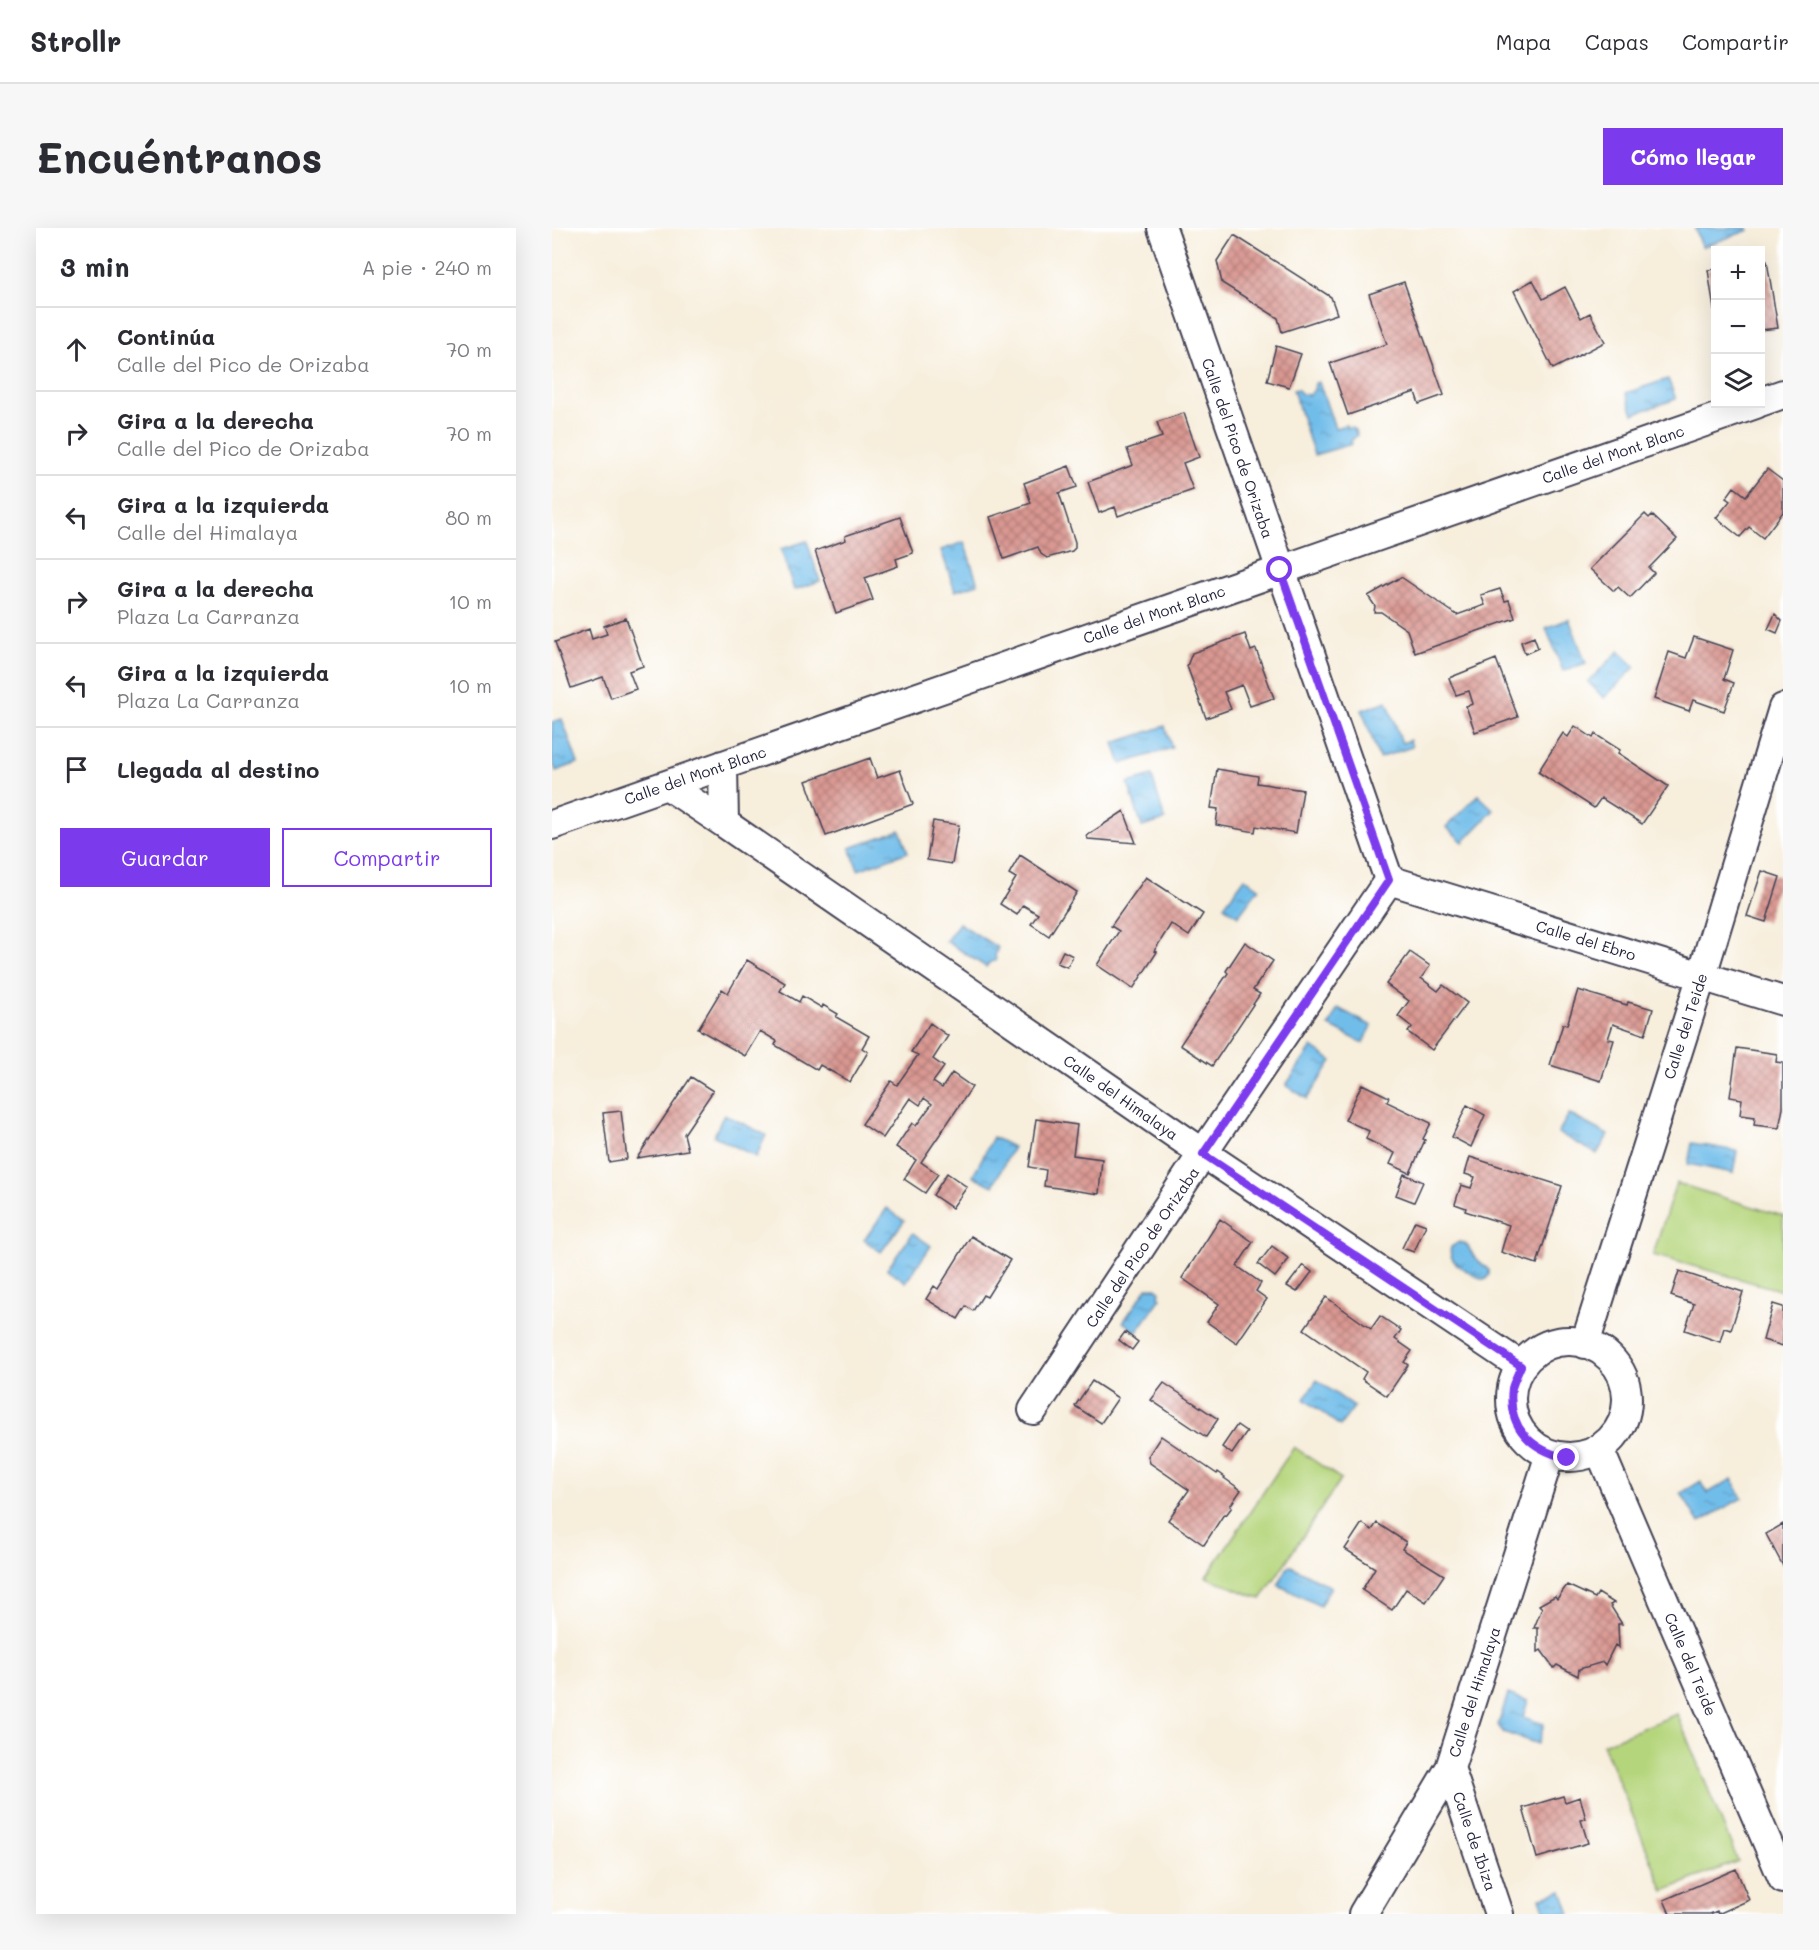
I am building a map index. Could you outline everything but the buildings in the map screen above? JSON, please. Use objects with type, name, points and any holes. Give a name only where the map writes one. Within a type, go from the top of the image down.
[{"type":"street","name":"Calle del Pico de Orizaba","points":[[1033,1410],[1389,880],[1162,228]]},
{"type":"street","points":[[1765,401],[1783,394]]},
{"type":"street","name":"Calle del Mont Blanc","points":[[552,825],[1745,408]]},
{"type":"street","name":"Calle del Teide","points":[[1585,1344],[1702,975],[1783,708]]},
{"type":"street","points":[[723,765],[724,823]]},
{"type":"street","name":"Calle del Himalaya","points":[[667,785],[1203,1154],[1521,1366]]},
{"type":"street","name":"Calle del Ebro","points":[[1389,880],[1783,1000]]},
{"type":"street","points":[[1567,1342],[1585,1344],[1602,1352],[1616,1365],[1625,1382],[1627,1401],[1624,1420],[1614,1436],[1599,1449],[1584,1456],[1567,1458],[1550,1454],[1531,1444],[1518,1427],[1511,1407],[1513,1386],[1521,1366],[1534,1354],[1550,1345],[1567,1342]]},
{"type":"street","name":"Calle del Teide","points":[[1599,1449],[1783,1879]]},
{"type":"street","name":"Calle del Himalaya","points":[[1363,1914],[1450,1768],[1550,1454]]},
{"type":"street","name":"Calle de Ibiza","points":[[1450,1768],[1500,1914]]},
{"type":"green space","points":[[1676,1183],[1783,1216],[1783,1291],[1653,1255]]},
{"type":"green space","points":[[1294,1447],[1341,1479],[1261,1599],[1206,1577]]},
{"type":"green space","points":[[1677,1714],[1738,1861],[1664,1891],[1603,1744]]},
{"type":"water","points":[[1695,228],[1748,228],[1749,230],[1702,247]]},
{"type":"water","points":[[1668,379],[1676,399],[1633,414],[1626,393]]},
{"type":"water","points":[[1319,382],[1335,428],[1346,425],[1347,428],[1351,427],[1355,430],[1357,435],[1351,441],[1352,444],[1314,455],[1293,390],[1297,389],[1302,394],[1309,395],[1314,390],[1315,383]]},
{"type":"water","points":[[807,541],[820,581],[794,590],[781,549]]},
{"type":"water","points":[[964,542],[978,584],[955,591],[941,550]]},
{"type":"water","points":[[1569,619],[1586,663],[1563,671],[1546,628]]},
{"type":"water","points":[[1619,651],[1635,667],[1604,698],[1588,682]]},
{"type":"water","points":[[1387,701],[1402,743],[1410,740],[1412,747],[1379,758],[1362,710]]},
{"type":"water","points":[[562,719],[578,763],[556,771],[552,759],[552,722]]},
{"type":"water","points":[[1165,726],[1172,748],[1121,764],[1114,743]]},
{"type":"water","points":[[1152,776],[1165,820],[1142,827],[1128,783]]},
{"type":"water","points":[[1478,795],[1494,810],[1463,842],[1446,827]]},
{"type":"water","points":[[900,830],[908,852],[858,870],[850,848]]},
{"type":"water","points":[[1245,878],[1259,888],[1238,916],[1224,906]]},
{"type":"water","points":[[959,923],[998,948],[995,954],[996,961],[990,962],[986,967],[946,941]]},
{"type":"water","points":[[1338,1008],[1372,1026],[1363,1043],[1329,1026]]},
{"type":"water","points":[[1312,1047],[1332,1061],[1307,1099],[1286,1085]]},
{"type":"water","points":[[724,1114],[766,1135],[756,1157],[714,1136]]},
{"type":"water","points":[[1569,1114],[1608,1135],[1597,1154],[1558,1133]]},
{"type":"water","points":[[993,1137],[1013,1147],[993,1186],[973,1176]]},
{"type":"water","points":[[1692,1143],[1737,1151],[1733,1173],[1688,1164]]},
{"type":"water","points":[[887,1208],[904,1221],[881,1252],[864,1240]]},
{"type":"water","points":[[913,1233],[931,1246],[906,1282],[887,1269]]},
{"type":"water","points":[[1459,1242],[1467,1245],[1476,1259],[1489,1270],[1486,1279],[1481,1279],[1465,1270],[1452,1258],[1451,1247]]},
{"type":"water","points":[[1147,1288],[1157,1288],[1161,1298],[1137,1332],[1123,1322]]},
{"type":"water","points":[[1317,1380],[1354,1407],[1340,1426],[1304,1399]]},
{"type":"water","points":[[1732,1479],[1742,1498],[1699,1523],[1681,1493],[1701,1481],[1708,1493]]},
{"type":"water","points":[[1289,1565],[1331,1587],[1320,1606],[1278,1585]]},
{"type":"water","points":[[1508,1694],[1528,1701],[1523,1717],[1544,1724],[1538,1744],[1503,1732],[1498,1725]]},
{"type":"water","points":[[1562,1891],[1570,1914],[1546,1914],[1540,1898]]},
{"type":"route","points":[[1280,570],[1389,880],[1203,1154],[1521,1366],[1513,1386],[1511,1407],[1518,1427],[1531,1444],[1550,1454],[1567,1458]]}]
